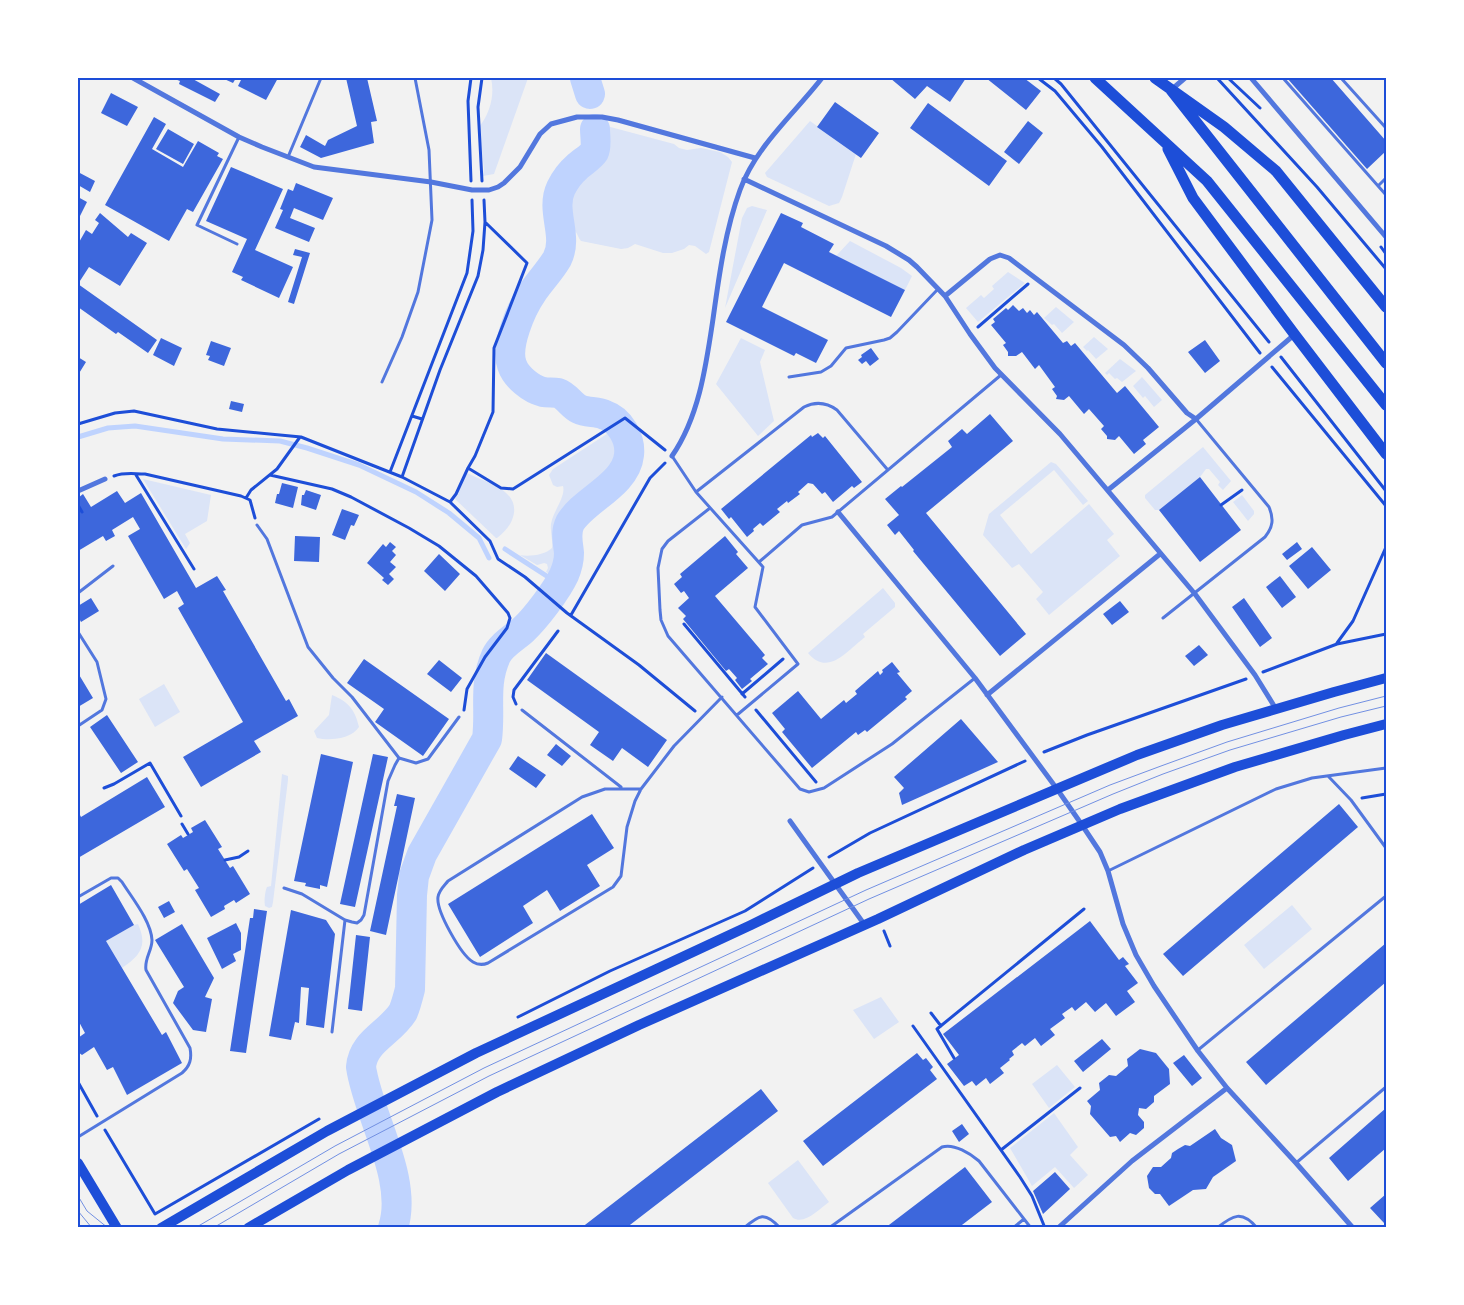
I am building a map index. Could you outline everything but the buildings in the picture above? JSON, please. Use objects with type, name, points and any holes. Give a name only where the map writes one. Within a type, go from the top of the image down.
[{"type":"main road","points":[[1096,78],[1207,181],[1386,405]]},
{"type":"main road","points":[[1155,78],[1224,127],[1276,172],[1386,307]]},
{"type":"main road","points":[[1170,90],[1386,362]]},
{"type":"main road","points":[[1164,141],[1193,198],[1386,454]]},
{"type":"main road","points":[[161,1228],[327,1131],[476,1053],[858,872],[1137,755],[1222,725],[1386,678]]},
{"type":"main road","points":[[248,1228],[348,1170],[497,1092],[639,1025],[973,873],[1120,809],[1235,767],[1386,724]]},
{"type":"main road","points":[[78,1163],[117,1228]]},
{"type":"street","points":[[133,78],[239,137],[314,167],[431,182],[472,190],[483,191],[498,187],[520,168],[540,134],[545,129],[559,121],[577,117],[602,117],[618,120],[756,158]]},
{"type":"street","points":[[672,456],[682,440],[699,394],[708,355],[725,246],[744,179],[756,158],[822,78]]},
{"type":"street","points":[[1170,90],[1185,78]]},
{"type":"street","points":[[1251,78],[1386,237]]},
{"type":"street","points":[[744,179],[909,260],[945,296],[970,334],[1002,375],[1060,434],[1195,594],[1255,675],[1276,709]]},
{"type":"street","points":[[945,296],[990,259],[1000,256],[1009,258],[1124,345],[1148,368],[1187,413],[1196,419]]},
{"type":"street","points":[[1108,490],[1295,335]]},
{"type":"street","points":[[78,491],[105,479]]},
{"type":"street","points":[[838,512],[975,678],[1082,825],[1100,852],[1108,871],[1123,924],[1136,955],[1154,986],[1198,1051],[1227,1088],[1353,1228]]},
{"type":"street","points":[[987,695],[1160,554]]},
{"type":"street","points":[[790,821],[864,924]]},
{"type":"street","points":[[1058,1228],[1132,1161],[1227,1088]]},
{"type":"lane","points":[[288,157],[321,78]]},
{"type":"lane","points":[[382,382],[402,337],[418,292],[432,220],[427,137],[414,78]]},
{"type":"lane","points":[[1283,78],[1386,195]]},
{"type":"lane","points":[[1341,78],[1386,128]]},
{"type":"lane","points":[[237,244],[197,225],[239,137]]},
{"type":"lane","points":[[1379,186],[1386,178]]},
{"type":"lane","points":[[789,377],[821,372],[831,366],[846,348],[890,338],[938,289]]},
{"type":"lane","points":[[759,562],[802,525],[832,517],[887,469],[1002,375]]},
{"type":"lane","points":[[696,492],[804,407],[815,403],[826,404],[837,410],[887,469]]},
{"type":"lane","points":[[1163,618],[1265,538],[1272,526],[1273,520],[1269,506],[1196,419]]},
{"type":"lane","points":[[672,456],[696,492],[763,567],[755,608],[798,664],[737,715]]},
{"type":"lane","points":[[710,508],[668,541],[662,549],[658,568],[660,620],[668,636],[722,697],[795,785],[804,791],[815,792],[824,788],[892,744],[975,678]]},
{"type":"lane","points":[[257,526],[267,539],[308,647],[333,678],[352,697],[399,758],[416,763],[428,759],[459,717]]},
{"type":"lane","points":[[78,593],[112,566]]},
{"type":"lane","points":[[78,632],[97,662],[106,699],[102,710],[78,726]]},
{"type":"lane","points":[[641,789],[605,788],[582,797],[448,881],[443,886],[437,899],[441,914],[470,960],[479,964],[488,963],[613,887],[618,882],[622,870],[629,821],[641,789],[674,746],[722,697]]},
{"type":"lane","points":[[522,710],[621,788]]},
{"type":"lane","points":[[284,888],[308,897],[345,920],[357,923],[361,920],[364,915],[388,781],[399,758]]},
{"type":"lane","points":[[1108,871],[1276,789],[1312,778],[1386,768]]},
{"type":"lane","points":[[1328,776],[1351,800],[1386,848]]},
{"type":"lane","points":[[78,897],[111,878],[118,878],[122,882],[150,931],[152,942],[146,962],[146,970],[190,1048],[191,1054],[190,1064],[182,1073],[78,1137]]},
{"type":"lane","points":[[1198,1051],[1386,896]]},
{"type":"lane","points":[[332,1032],[345,920]]},
{"type":"lane","points":[[1296,1163],[1386,1087]]},
{"type":"lane","points":[[829,1228],[942,1147],[948,1145],[971,1155],[979,1161],[1031,1228]]},
{"type":"lane","points":[[744,1228],[760,1216],[767,1216],[780,1228]]},
{"type":"lane","points":[[1217,1228],[1232,1216],[1247,1217],[1257,1228]]},
{"type":"lane","points":[[1013,1228],[1024,1219]]},
{"type":"path","points":[[390,472],[466,273],[473,231],[468,101],[471,78]]},
{"type":"path","points":[[402,477],[422,419],[478,276],[483,250],[485,222],[478,107],[482,78]]},
{"type":"path","points":[[1038,78],[1055,91],[1102,147],[1266,360],[1386,506]]},
{"type":"path","points":[[1054,78],[1062,84],[1386,491]]},
{"type":"path","points":[[1217,78],[1318,187],[1386,269]]},
{"type":"path","points":[[450,502],[476,456],[493,412],[494,348],[527,263],[485,222]]},
{"type":"path","points":[[970,334],[1029,284]]},
{"type":"path","points":[[78,424],[115,413],[134,411],[217,428],[299,439],[402,477],[450,502],[490,541],[498,558],[525,577],[569,614],[639,665],[702,717]]},
{"type":"path","points":[[412,416],[422,419]]},
{"type":"path","points":[[468,468],[502,488],[513,489],[625,418],[672,456],[650,478],[569,614]]},
{"type":"path","points":[[246,498],[251,490],[270,475],[299,439]]},
{"type":"path","points":[[105,479],[129,472],[145,474],[246,498],[252,504],[257,526]]},
{"type":"path","points":[[135,474],[194,569]]},
{"type":"path","points":[[270,475],[332,489],[409,528],[439,546],[476,576],[508,613],[510,623],[475,674],[467,689],[464,709],[459,717]]},
{"type":"path","points":[[1221,505],[1242,490]]},
{"type":"path","points":[[78,505],[82,512]]},
{"type":"path","points":[[1337,644],[1353,621],[1386,547],[1386,531]]},
{"type":"path","points":[[684,624],[816,782],[821,782]]},
{"type":"path","points":[[522,710],[518,707],[513,697],[514,690],[558,631]]},
{"type":"path","points":[[1044,752],[1337,644],[1386,634]]},
{"type":"path","points":[[742,694],[790,654]]},
{"type":"path","points":[[610,971],[744,910],[870,832],[1026,761]]},
{"type":"path","points":[[104,788],[150,763],[181,816]]},
{"type":"path","points":[[1351,800],[1386,794]]},
{"type":"path","points":[[182,824],[188,834]]},
{"type":"path","points":[[225,860],[239,857],[248,851]]},
{"type":"path","points":[[954,1058],[937,1029],[1084,909]]},
{"type":"path","points":[[884,931],[890,946]]},
{"type":"path","points":[[931,1013],[941,1026]]},
{"type":"path","points":[[914,1026],[1032,1196],[1045,1228]]},
{"type":"path","points":[[78,1082],[155,1214],[198,1189]]},
{"type":"path","points":[[1001,1150],[1080,1088]]},
{"type":"shaded area","points":[[491,78],[528,78],[494,174],[483,176],[484,169],[479,127],[491,104]]},
{"type":"shaded area","points":[[810,121],[856,154],[839,203],[829,206],[767,177],[765,173]]},
{"type":"shaded area","points":[[599,125],[674,144],[679,148],[687,150],[701,148],[720,152],[728,157],[732,162],[709,252],[706,254],[695,246],[689,245],[672,253],[663,253],[635,244],[621,249],[581,241],[565,220],[563,200],[566,190],[575,176],[596,154],[600,144],[597,128]]},
{"type":"shaded area","points":[[752,206],[767,210],[725,308],[742,218],[747,208]]},
{"type":"shaded area","points":[[850,241],[901,268],[912,276],[905,290],[836,256]]},
{"type":"shaded area","points":[[1008,272],[1025,283],[978,322],[966,308],[981,295],[984,298],[994,289],[992,286]]},
{"type":"shaded area","points":[[1056,307],[1074,322],[1062,333],[1054,324],[1052,325],[1044,318]]},
{"type":"shaded area","points":[[1094,337],[1108,349],[1096,359],[1083,347]]},
{"type":"shaded area","points":[[741,338],[765,350],[760,362],[774,421],[758,436],[716,384]]},
{"type":"shaded area","points":[[1120,359],[1136,371],[1122,382],[1117,378],[1115,379],[1109,373],[1107,375],[1105,373]]},
{"type":"shaded area","points":[[1142,377],[1162,400],[1154,407],[1133,386]]},
{"type":"shaded area","points":[[616,428],[621,433],[625,444],[625,457],[622,468],[606,486],[577,510],[570,519],[565,533],[565,565],[563,572],[558,578],[546,572],[547,564],[537,565],[520,555],[537,555],[552,548],[551,524],[563,495],[563,486],[557,487],[553,485],[549,475],[553,469]]},
{"type":"shaded area","points":[[1203,447],[1231,481],[1223,490],[1218,485],[1220,482],[1209,469],[1206,469],[1200,477],[1159,510],[1155,510],[1145,498],[1145,495]]},
{"type":"shaded area","points":[[1051,462],[1056,464],[1088,501],[1083,505],[1054,470],[1000,515],[1031,554],[1089,504],[1114,534],[1107,540],[1120,556],[1049,615],[1036,599],[1043,592],[1019,564],[1012,568],[983,535],[989,514]]},
{"type":"shaded area","points":[[467,473],[498,487],[505,492],[514,505],[512,521],[497,538],[455,499]]},
{"type":"shaded area","points":[[143,479],[211,495],[207,521],[185,534],[190,543],[186,549]]},
{"type":"shaded area","points":[[1242,495],[1254,511],[1254,514],[1248,521],[1233,502]]},
{"type":"shaded area","points":[[883,588],[895,603],[895,607],[863,634],[865,637],[844,655],[830,662],[823,663],[815,660],[808,653]]},
{"type":"shaded area","points":[[164,684],[180,712],[155,727],[139,699]]},
{"type":"shaded area","points":[[332,695],[350,707],[359,727],[346,737],[317,738],[314,731],[329,715]]},
{"type":"shaded area","points":[[282,774],[288,776],[288,780],[273,902],[272,907],[269,908],[265,906],[265,896],[267,887],[271,886]]},
{"type":"shaded area","points":[[1292,905],[1312,929],[1264,969],[1244,945]]},
{"type":"shaded area","points":[[138,924],[142,938],[140,950],[134,959],[122,968],[106,941]]},
{"type":"shaded area","points":[[881,997],[899,1022],[874,1039],[853,1010]]},
{"type":"shaded area","points":[[1057,1065],[1075,1087],[1049,1108],[1032,1084]]},
{"type":"shaded area","points":[[1054,1113],[1078,1147],[1070,1155],[1088,1175],[1074,1188],[1055,1167],[1032,1186],[1010,1148]]},
{"type":"shaded area","points":[[798,1160],[829,1202],[807,1218],[798,1220],[793,1218],[768,1183]]},
{"type":"waterway","points":[[585,78],[590,94]]},
{"type":"waterway","points":[[393,1228],[397,1209],[392,1168],[371,1106],[361,1067],[367,1050],[398,1019],[403,1012],[408,998],[410,989],[414,876],[422,854],[487,739],[488,687],[492,667],[498,652],[523,630],[546,604],[564,575],[568,564],[567,534],[570,523],[584,507],[620,475],[626,466],[629,455],[626,437],[615,421],[602,414],[579,409],[558,393],[543,392],[524,382],[514,369],[510,357],[512,338],[523,308],[557,259],[560,250],[561,232],[557,206],[561,188],[572,172],[594,152],[596,144],[595,129]]},
{"type":"waterway","points":[[78,437],[108,428],[135,426],[223,439],[280,441],[307,448],[359,465],[416,492],[449,513],[479,538],[489,558]]},
{"type":"waterway","points":[[505,549],[559,584]]},
{"type":"tram line","points":[[195,1228],[335,1146],[484,1068],[866,890],[1110,785],[1227,742],[1339,708],[1386,696]]},
{"type":"tram line","points":[[213,1228],[339,1154],[489,1076],[869,899],[1163,774],[1230,750],[1341,717],[1386,706]]},
{"type":"tram line","points":[[78,1196],[87,1211],[108,1228]]},
{"type":"tram line","points":[[78,1211],[92,1228]]}]
